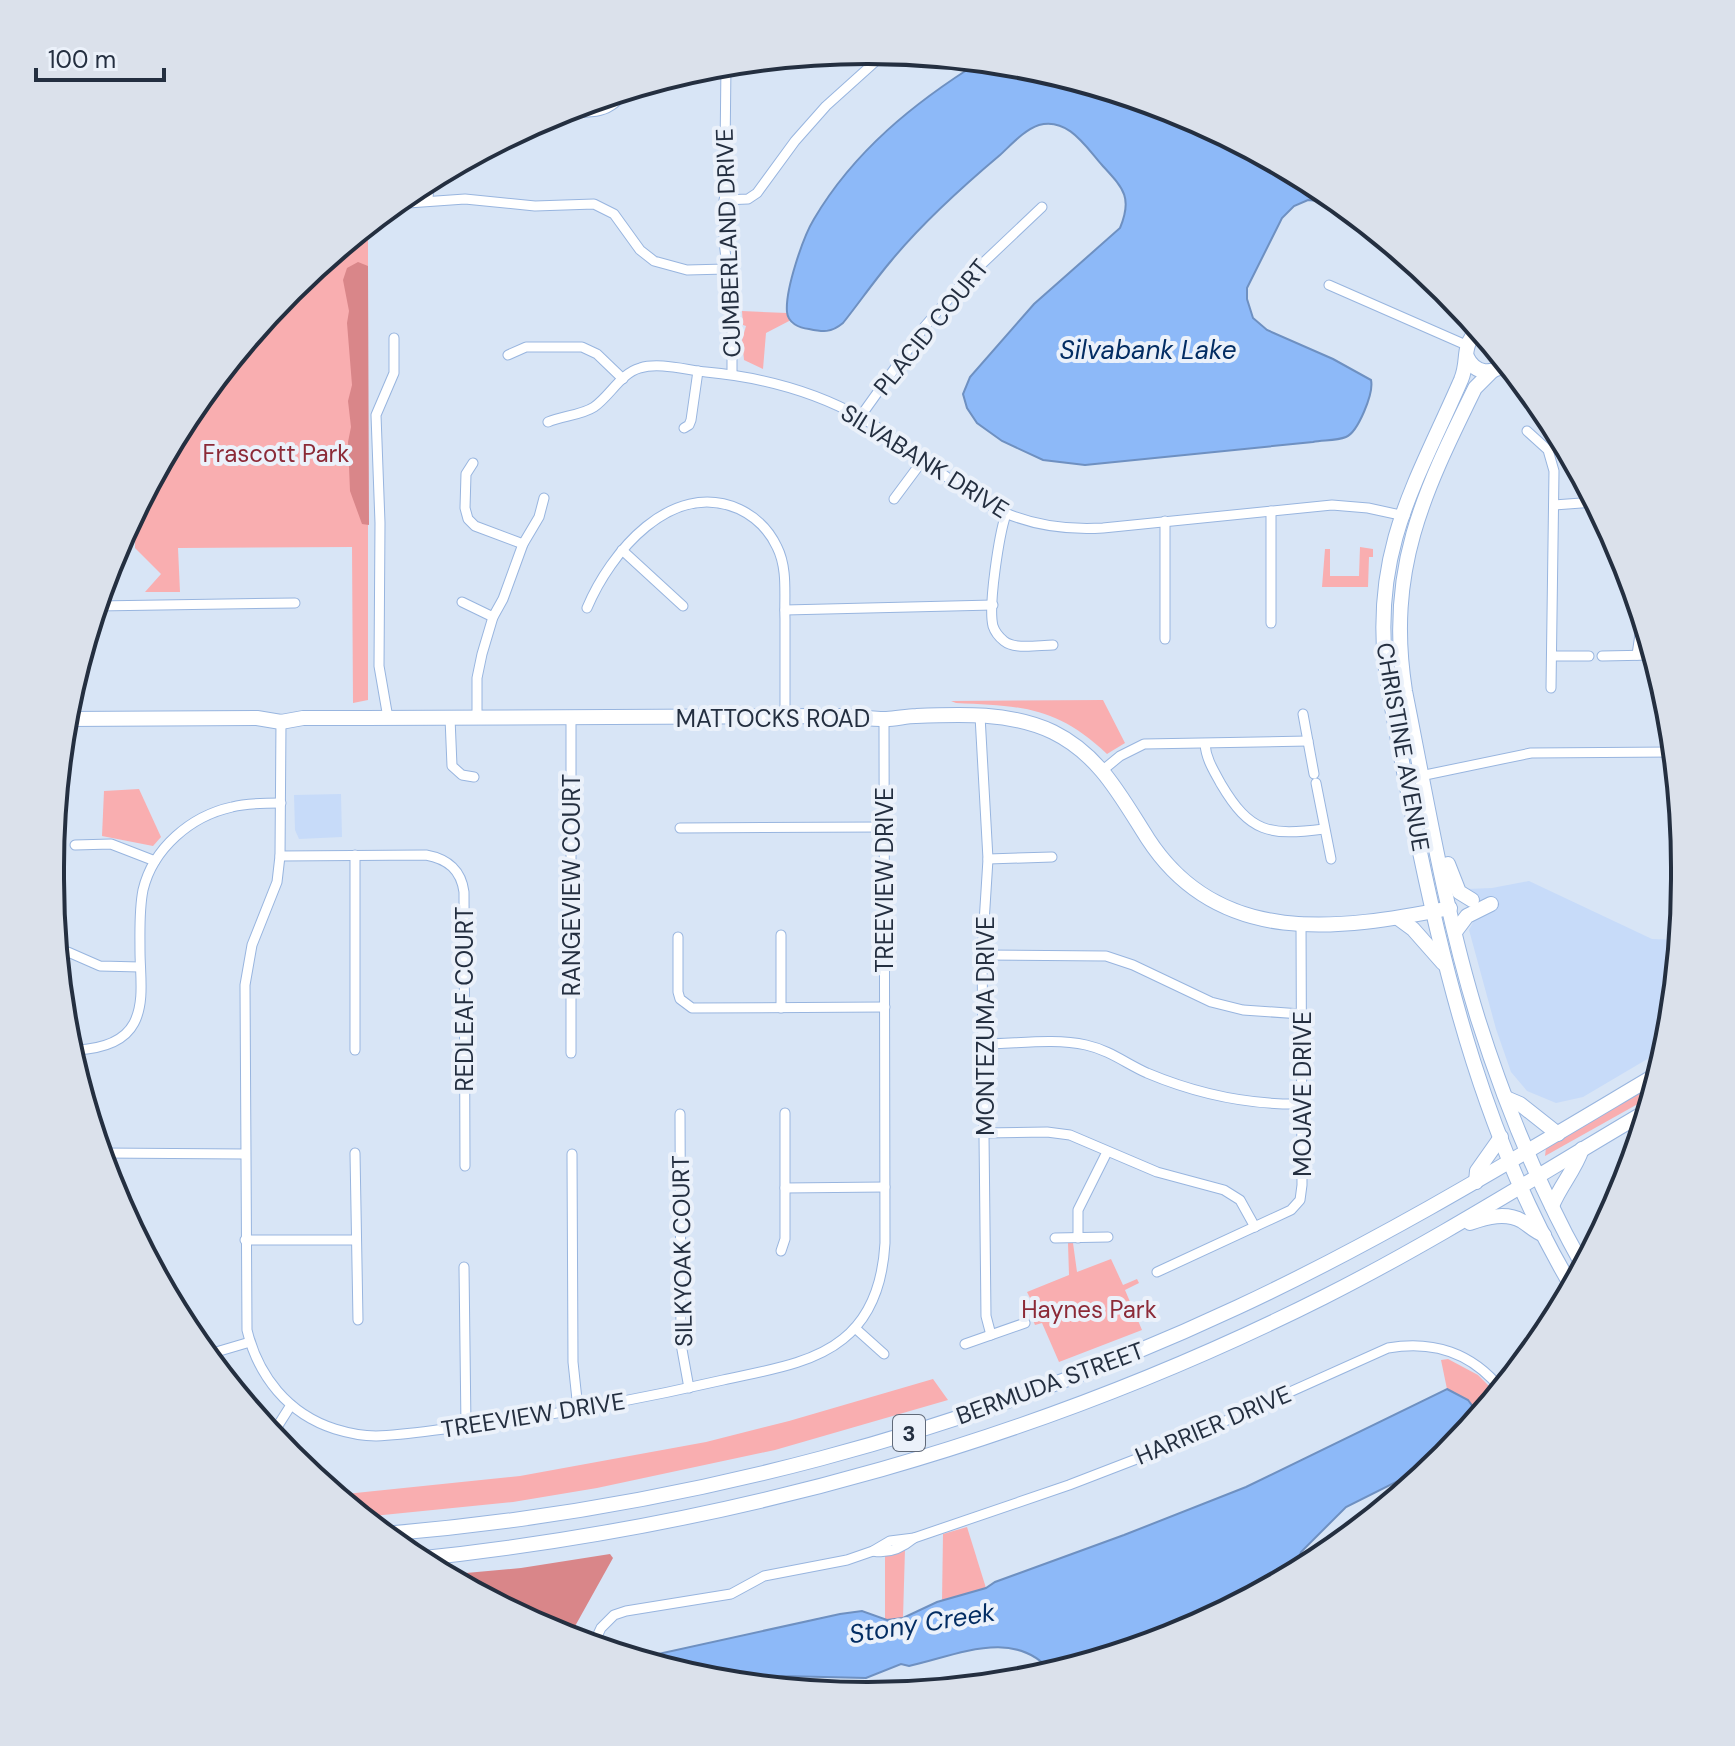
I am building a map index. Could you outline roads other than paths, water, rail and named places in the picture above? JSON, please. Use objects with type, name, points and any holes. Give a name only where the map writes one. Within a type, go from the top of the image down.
[{"type":"main road","points":[[1473,339],[1475,368],[1495,366]]},
{"type":"main road","name":"CHRISTINE AVENUE","points":[[1473,339],[1460,382],[1401,515],[1386,574],[1383,643],[1388,688],[1432,911],[1446,966],[1477,1072],[1501,1137],[1544,1235],[1566,1275]]},
{"type":"main road","name":"CHRISTINE AVENUE","points":[[1497,369],[1475,388],[1416,519],[1407,552],[1400,601],[1399,640],[1421,775],[1455,932],[1478,1018],[1527,1153],[1577,1254]]},
{"type":"main road","points":[[1388,688],[1404,685]]},
{"type":"main road","name":"MATTOCKS ROAD","points":[[78,719],[257,718],[281,722],[303,718],[884,719],[980,716],[1023,721],[1053,732],[1081,750],[1103,770],[1160,857],[1196,892],[1224,908],[1254,918],[1301,922],[1361,922],[1398,918]]},
{"type":"main road","points":[[1434,831],[1459,892],[1472,900]]},
{"type":"main road","points":[[1455,932],[1467,916],[1491,904]]},
{"type":"main road","points":[[1398,918],[1450,908]]},
{"type":"main road","points":[[1398,918],[1413,929],[1446,966]]},
{"type":"main road","name":"BERMUDA STREET","points":[[401,1532],[481,1524],[652,1497],[789,1466],[942,1422],[1087,1371],[1215,1318],[1346,1254],[1512,1162],[1645,1081]]},
{"type":"main road","points":[[1506,1098],[1520,1104],[1558,1134]]},
{"type":"main road","name":"BERMUDA STREET","points":[[437,1556],[561,1541],[687,1518],[816,1488],[964,1445],[1093,1399],[1221,1346],[1323,1297],[1457,1224],[1634,1119]]},
{"type":"main road","points":[[1476,1182],[1477,1171],[1501,1137]]},
{"type":"main road","points":[[1552,1206],[1582,1149]]},
{"type":"main road","points":[[1457,1224],[1508,1216],[1544,1235]]},
{"type":"street","points":[[724,200],[748,199],[757,193],[795,141],[826,106],[872,64]]},
{"type":"street","name":"CUMBERLAND DRIVE","points":[[726,77],[724,200],[726,269],[732,306],[732,374]]},
{"type":"street","points":[[428,195],[428,200]]},
{"type":"street","points":[[418,201],[465,199],[535,206],[599,205],[614,214],[640,250],[654,261],[687,270],[726,269]]},
{"type":"street","name":"PLACID COURT","points":[[860,417],[925,326],[965,280],[1042,207]]},
{"type":"street","points":[[1329,285],[1473,339]]},
{"type":"street","points":[[388,718],[379,666],[380,523],[376,415],[394,373],[394,338]]},
{"type":"street","points":[[508,355],[526,347],[582,347],[597,354],[623,379]]},
{"type":"street","name":"SILVABANK DRIVE","points":[[548,422],[594,407],[631,372],[646,366],[732,374],[794,389],[860,417],[978,500],[1006,514],[1043,526],[1066,529],[1339,505],[1416,519]]},
{"type":"street","points":[[684,428],[691,420],[698,371]]},
{"type":"street","points":[[1527,431],[1548,450],[1553,462],[1551,688]]},
{"type":"street","points":[[894,499],[923,460]]},
{"type":"street","points":[[473,463],[466,474],[465,508],[468,519],[475,526],[523,544]]},
{"type":"street","points":[[477,718],[478,670],[493,617],[503,599],[523,544],[539,517],[544,498]]},
{"type":"street","points":[[587,608],[596,586],[622,550],[647,526],[678,508],[706,502],[735,507],[757,521],[778,548],[785,576],[785,717]]},
{"type":"street","points":[[1554,505],[1583,503]]},
{"type":"street","points":[[1271,511],[1271,623]]},
{"type":"street","points":[[1006,514],[998,540],[994,628],[1007,643],[1053,645]]},
{"type":"street","points":[[1165,521],[1165,639]]},
{"type":"street","points":[[622,550],[683,606]]},
{"type":"street","points":[[462,602],[493,617]]},
{"type":"street","points":[[108,606],[295,603]]},
{"type":"street","points":[[785,610],[993,605]]},
{"type":"street","points":[[1637,655],[1639,643]]},
{"type":"street","points":[[1602,656],[1642,655]]},
{"type":"street","points":[[1552,656],[1589,656]]},
{"type":"street","points":[[1303,714],[1331,859]]},
{"type":"street","name":"MONTEZUMA DRIVE","points":[[980,716],[988,859],[982,955],[986,1316],[991,1335]]},
{"type":"street","points":[[450,718],[452,766],[462,775],[474,777]]},
{"type":"street","name":"RANGEVIEW COURT","points":[[571,718],[571,1053]]},
{"type":"street","name":"TREEVIEW DRIVE","points":[[281,722],[277,882],[252,945],[245,985],[245,1315],[250,1342],[264,1374],[291,1405],[316,1422],[354,1434],[391,1435],[578,1409],[689,1388],[810,1357],[830,1348],[855,1328],[868,1310],[884,1266],[884,719]]},
{"type":"street","points":[[1103,770],[1141,745],[1308,741]]},
{"type":"street","points":[[1205,744],[1210,763],[1236,809],[1247,819],[1271,831],[1324,829]]},
{"type":"street","points":[[1406,779],[1531,753],[1662,752]]},
{"type":"street","points":[[82,1050],[105,1045],[129,1031],[140,1006],[141,905],[148,874],[155,861],[181,832],[214,813],[232,807],[281,803]]},
{"type":"street","points":[[680,828],[883,827]]},
{"type":"street","points":[[75,845],[111,844],[155,861]]},
{"type":"street","points":[[355,855],[355,1050]]},
{"type":"street","name":"REDLEAF COURT","points":[[280,856],[436,857],[450,863],[460,876],[464,892],[465,1166]]},
{"type":"street","points":[[988,859],[1052,857]]},
{"type":"street","name":"MOJAVE DRIVE","points":[[1157,1272],[1291,1210],[1300,1200],[1301,922]]},
{"type":"street","points":[[781,935],[781,1008]]},
{"type":"street","points":[[678,937],[678,992],[688,1007],[885,1007]]},
{"type":"street","points":[[68,952],[100,966],[140,967]]},
{"type":"street","points":[[982,955],[1106,956],[1133,965],[1211,1002],[1243,1010],[1301,1014]]},
{"type":"street","points":[[983,1044],[1083,1044],[1197,1091],[1254,1103],[1302,1104]]},
{"type":"street","points":[[781,1251],[785,1239],[785,1113]]},
{"type":"street","name":"SILKYOAK COURT","points":[[680,1114],[681,1344],[689,1388]]},
{"type":"street","points":[[984,1133],[1060,1133],[1081,1139],[1157,1172],[1231,1193],[1244,1206],[1255,1227]]},
{"type":"street","points":[[1078,1238],[1078,1210],[1107,1152]]},
{"type":"street","points":[[113,1153],[245,1154]]},
{"type":"street","points":[[355,1153],[358,1320]]},
{"type":"street","points":[[572,1154],[573,1362],[578,1409]]},
{"type":"street","points":[[785,1188],[885,1187]]},
{"type":"street","points":[[1055,1238],[1108,1237]]},
{"type":"street","points":[[245,1240],[355,1240]]},
{"type":"street","points":[[464,1267],[466,1426]]},
{"type":"street","points":[[965,1344],[1025,1323]]},
{"type":"street","points":[[855,1328],[884,1354]]},
{"type":"street","points":[[218,1351],[250,1342]]},
{"type":"street","name":"HARRIER DRIVE","points":[[598,1635],[614,1615],[626,1611],[731,1594],[764,1576],[847,1560],[873,1551],[893,1550],[914,1538],[1069,1485],[1165,1448],[1388,1348],[1417,1344],[1445,1349],[1477,1365],[1494,1382]]},
{"type":"street","points":[[278,1425],[291,1405]]},
{"type":"water","name":"Silvabank Lake","points":[[967,70],[1075,91],[1175,125],[1223,147],[1316,201],[1308,200],[1294,206],[1282,218],[1247,288],[1247,299],[1253,318],[1267,330],[1333,359],[1371,380],[1368,402],[1351,434],[1334,440],[1085,465],[1043,460],[1002,441],[977,423],[967,408],[963,394],[970,377],[1034,304],[1120,228],[1124,217],[1126,201],[1116,180],[1083,142],[1059,125],[1039,125],[1028,130],[957,192],[903,247],[839,326],[819,331],[792,322],[787,312],[789,291],[800,251],[814,219],[830,194],[867,150],[933,93]]},
{"type":"water","name":"Stony Creek","points":[[1447,1389],[1468,1400],[1473,1407],[1401,1480],[1346,1507],[1300,1556],[1223,1599],[1175,1621],[1075,1655],[1041,1663],[1021,1651],[1003,1647],[984,1648],[909,1666],[901,1664],[866,1678],[763,1675],[658,1654],[840,1614],[862,1611],[887,1620],[903,1618],[937,1602],[986,1588],[1246,1487]]},
{"type":"park label","name":"Frascott Park","points":[[276,453]]},
{"type":"park label","name":"Haynes Park","points":[[1089,1309]]}]
